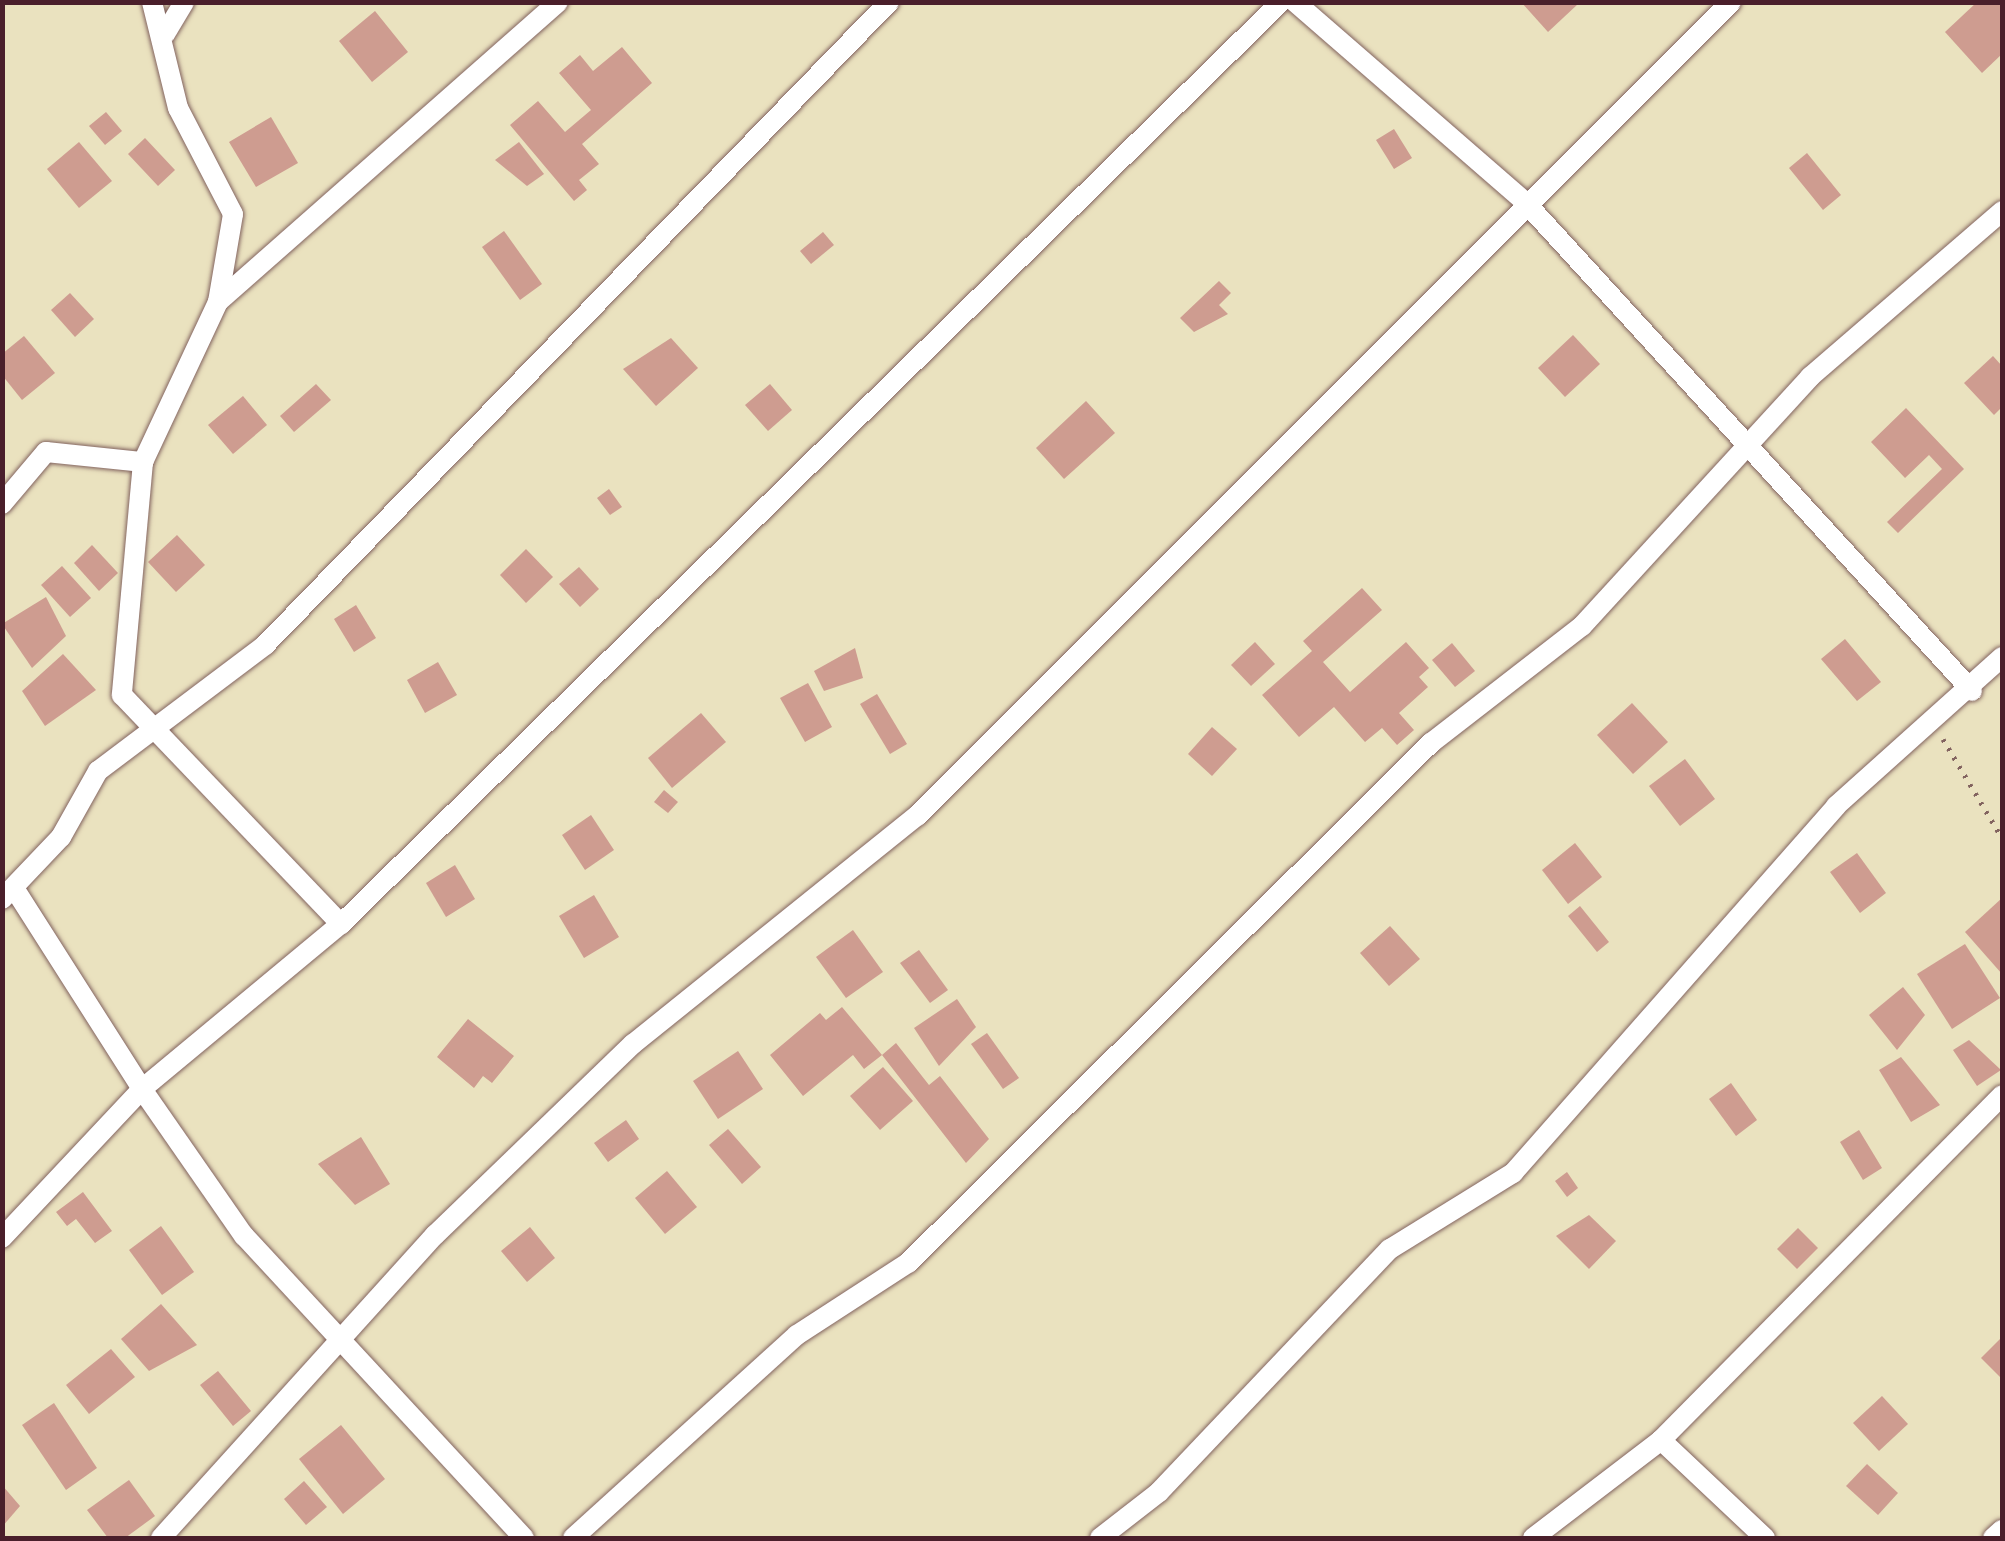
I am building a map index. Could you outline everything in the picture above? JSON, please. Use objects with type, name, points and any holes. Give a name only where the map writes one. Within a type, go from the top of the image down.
[{"type":"street","points":[[152,2],[166,34],[178,108],[233,214],[218,302],[143,462],[122,694],[153,732],[245,814],[342,924]]},
{"type":"street","points":[[166,34],[184,2]]},
{"type":"street","points":[[218,302],[558,2]]},
{"type":"street","points":[[524,1538],[341,1347],[244,1236],[9,895],[61,837],[98,770],[265,645],[890,2]]},
{"type":"street","points":[[2,1238],[142,1088],[342,924],[1281,2]]},
{"type":"street","points":[[1295,2],[1526,204],[1972,691]]},
{"type":"street","points":[[161,1538],[341,1347],[435,1235],[633,1044],[917,816],[1731,2]]},
{"type":"street","points":[[573,1538],[797,1335],[908,1263],[1432,743],[1582,626],[1810,377],[2002,211]]},
{"type":"street","points":[[2,504],[46,452],[143,462]]},
{"type":"street","points":[[1100,1538],[1159,1492],[1390,1249],[1514,1173],[1750,899],[1836,806],[1972,691],[2002,657]]},
{"type":"street","points":[[1534,1538],[1661,1440],[2002,1095]]},
{"type":"street","points":[[1661,1440],[1766,1538]]},
{"type":"street","points":[[1993,1538],[2002,1530]]},
{"type":"path","points":[[1934,723],[2002,838]]},
{"type":"building","points":[[1521,2],[1576,2],[1578,4],[1548,32]]},
{"type":"building","points":[[1977,2],[2002,2],[2002,54],[1982,73],[1945,32]]},
{"type":"building","points":[[375,11],[408,52],[372,82],[339,41]]},
{"type":"building","points":[[622,47],[652,83],[582,144],[599,164],[579,180],[587,190],[574,201],[510,125],[538,101],[565,132],[591,110],[559,73],[580,55],[593,71]]},
{"type":"building","points":[[106,112],[122,131],[105,145],[89,126]]},
{"type":"building","points":[[271,117],[298,163],[256,187],[229,142]]},
{"type":"building","points":[[1394,129],[1412,158],[1394,169],[1376,140]]},
{"type":"building","points":[[145,138],[175,170],[158,186],[128,154]]},
{"type":"building","points":[[79,142],[112,181],[79,208],[47,169]]},
{"type":"building","points":[[519,142],[544,174],[527,186],[495,160]]},
{"type":"building","points":[[1807,153],[1841,195],[1823,210],[1789,168]]},
{"type":"building","points":[[504,231],[542,284],[520,300],[482,247]]},
{"type":"building","points":[[823,232],[834,245],[811,264],[800,251]]},
{"type":"building","points":[[1219,281],[1231,293],[1219,305],[1228,314],[1194,332],[1180,318]]},
{"type":"building","points":[[70,293],[94,319],[75,337],[51,310]]},
{"type":"building","points":[[1573,335],[1600,364],[1565,397],[1538,368]]},
{"type":"building","points":[[24,336],[55,373],[22,400],[2,375],[2,354]]},
{"type":"building","points":[[671,338],[698,368],[656,406],[623,369]]},
{"type":"building","points":[[1993,356],[2002,366],[2002,407],[1994,415],[1964,383]]},
{"type":"building","points":[[316,384],[331,400],[294,432],[280,416]]},
{"type":"building","points":[[770,384],[792,410],[768,431],[745,405]]},
{"type":"building","points":[[243,396],[267,425],[233,454],[208,425]]},
{"type":"building","points":[[1086,401],[1115,433],[1064,479],[1036,448]]},
{"type":"building","points":[[1906,408],[1964,469],[1898,533],[1887,522],[1942,469],[1929,455],[1905,478],[1871,442]]},
{"type":"building","points":[[609,489],[622,507],[610,515],[597,498]]},
{"type":"building","points":[[177,535],[205,565],[176,592],[148,562]]},
{"type":"building","points":[[92,545],[118,573],[99,591],[74,563]]},
{"type":"building","points":[[526,549],[553,577],[526,603],[500,575]]},
{"type":"building","points":[[62,566],[91,598],[70,617],[41,585]]},
{"type":"building","points":[[579,567],[599,589],[580,607],[559,584]]},
{"type":"building","points":[[1362,588],[1382,610],[1323,662],[1350,692],[1406,642],[1429,668],[1419,677],[1428,687],[1399,713],[1414,730],[1397,745],[1382,728],[1365,742],[1334,707],[1299,737],[1262,695],[1312,651],[1303,641]]},
{"type":"building","points":[[46,597],[66,636],[32,668],[2,624]]},
{"type":"building","points":[[356,605],[376,638],[354,652],[334,619]]},
{"type":"building","points":[[1845,639],[1881,682],[1857,701],[1821,659]]},
{"type":"building","points":[[1255,642],[1275,664],[1251,686],[1231,665]]},
{"type":"building","points":[[1452,643],[1475,671],[1455,687],[1432,660]]},
{"type":"building","points":[[855,648],[863,678],[824,691],[814,671]]},
{"type":"building","points":[[63,654],[96,690],[45,726],[22,691]]},
{"type":"building","points":[[438,662],[457,695],[425,713],[407,680]]},
{"type":"building","points":[[808,683],[832,727],[805,742],[780,698]]},
{"type":"building","points":[[877,694],[907,744],[890,754],[860,704]]},
{"type":"building","points":[[1632,703],[1668,742],[1633,774],[1597,735]]},
{"type":"building","points":[[701,713],[726,742],[672,788],[648,758]]},
{"type":"building","points":[[1212,727],[1237,749],[1212,776],[1188,754]]},
{"type":"building","points":[[1685,759],[1715,799],[1680,826],[1649,786]]},
{"type":"building","points":[[664,790],[678,802],[668,813],[654,802]]},
{"type":"building","points":[[591,815],[614,850],[585,870],[562,835]]},
{"type":"building","points":[[1575,843],[1602,877],[1568,904],[1542,870]]},
{"type":"building","points":[[1857,853],[1886,893],[1860,913],[1830,872]]},
{"type":"building","points":[[455,865],[475,899],[446,917],[426,883]]},
{"type":"building","points":[[594,895],[619,937],[584,958],[559,916]]},
{"type":"building","points":[[2002,898],[2002,974],[1965,932]]},
{"type":"building","points":[[1580,906],[1609,942],[1597,952],[1568,916]]},
{"type":"building","points":[[1390,926],[1420,959],[1389,986],[1360,953]]},
{"type":"building","points":[[853,930],[883,972],[846,998],[816,957]]},
{"type":"building","points":[[1965,944],[2000,998],[1952,1029],[1917,974]]},
{"type":"building","points":[[919,950],[948,990],[930,1003],[900,963]]},
{"type":"building","points":[[1903,987],[1925,1015],[1897,1050],[1869,1015]]},
{"type":"building","points":[[957,999],[976,1027],[939,1066],[914,1028]]},
{"type":"building","points":[[842,1007],[882,1055],[864,1069],[853,1055],[803,1096],[770,1055],[820,1013],[826,1020]]},
{"type":"building","points":[[468,1019],[514,1056],[492,1083],[483,1076],[474,1088],[437,1057]]},
{"type":"building","points":[[987,1033],[1019,1078],[1003,1089],[971,1044]]},
{"type":"building","points":[[1969,1040],[2001,1070],[1977,1086],[1953,1050]]},
{"type":"building","points":[[896,1043],[929,1085],[940,1076],[989,1139],[966,1163],[882,1055]]},
{"type":"building","points":[[738,1051],[763,1089],[718,1119],[693,1081]]},
{"type":"building","points":[[1901,1057],[1940,1105],[1911,1122],[1879,1070]]},
{"type":"building","points":[[883,1067],[913,1101],[880,1130],[850,1096]]},
{"type":"building","points":[[1731,1083],[1757,1120],[1736,1136],[1709,1099]]},
{"type":"building","points":[[626,1120],[639,1139],[608,1162],[594,1143]]},
{"type":"building","points":[[728,1129],[761,1167],[742,1184],[709,1145]]},
{"type":"building","points":[[1859,1130],[1882,1168],[1863,1180],[1840,1142]]},
{"type":"building","points":[[361,1137],[390,1184],[355,1205],[318,1164]]},
{"type":"building","points":[[667,1171],[697,1207],[665,1234],[635,1198]]},
{"type":"building","points":[[1567,1172],[1578,1188],[1567,1197],[1555,1181]]},
{"type":"building","points":[[83,1192],[112,1231],[95,1243],[76,1219],[67,1226],[56,1212]]},
{"type":"building","points":[[1589,1215],[1616,1241],[1589,1269],[1556,1236]]},
{"type":"building","points":[[161,1226],[194,1272],[162,1295],[129,1250]]},
{"type":"building","points":[[530,1227],[555,1258],[527,1282],[501,1251]]},
{"type":"building","points":[[1798,1228],[1818,1248],[1797,1269],[1777,1249]]},
{"type":"building","points":[[161,1304],[197,1345],[149,1371],[121,1339]]},
{"type":"building","points":[[2002,1337],[2002,1379],[1981,1358]]},
{"type":"building","points":[[111,1349],[135,1377],[89,1414],[66,1385]]},
{"type":"building","points":[[218,1371],[251,1411],[233,1426],[200,1385]]},
{"type":"building","points":[[1882,1396],[1908,1424],[1879,1451],[1853,1423]]},
{"type":"building","points":[[54,1403],[97,1468],[66,1490],[22,1425]]},
{"type":"building","points":[[341,1425],[385,1479],[343,1514],[299,1459]]},
{"type":"building","points":[[1867,1464],[1898,1493],[1878,1515],[1846,1486]]},
{"type":"building","points":[[129,1480],[155,1516],[125,1538],[108,1538],[87,1510]]},
{"type":"building","points":[[304,1481],[327,1507],[306,1525],[284,1499]]},
{"type":"building","points":[[2,1485],[20,1506],[2,1527]]}]
